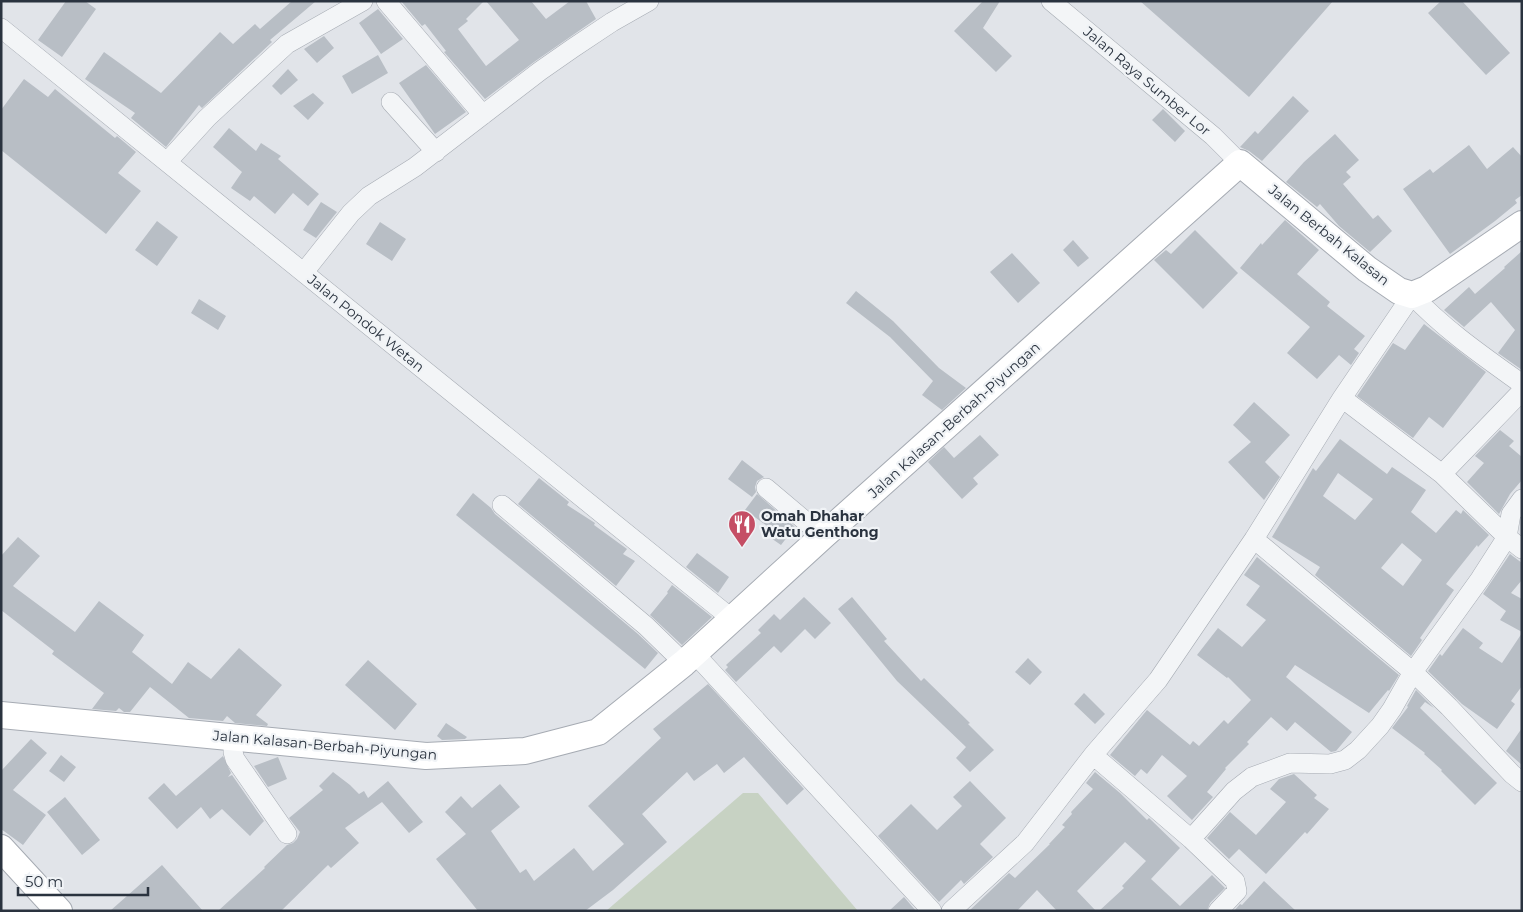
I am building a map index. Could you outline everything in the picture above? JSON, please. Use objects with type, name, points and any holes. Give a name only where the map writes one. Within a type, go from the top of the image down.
[{"type":"street","points":[[167,162],[207,118],[287,44],[363,1]]},
{"type":"street","points":[[386,1],[483,115]]},
{"type":"street","points":[[304,272],[351,213],[369,196],[436,152],[573,48],[612,22],[649,1]]},
{"type":"street","name":"Jalan Raya Sumber Lor","points":[[1051,1],[1214,136],[1240,163]]},
{"type":"street","name":"Jalan Pondok Wetan","points":[[1,28],[731,618]]},
{"type":"street","points":[[391,102],[436,152]]},
{"type":"street","name":"Jalan Berbah Kalasan","points":[[1240,163],[1367,269],[1399,291],[1412,295]]},
{"type":"street","name":"Jalan Kalasan-Berbah-Piyungan","points":[[1,715],[426,756],[525,751],[598,732],[689,658],[731,618],[1240,163]]},
{"type":"street","points":[[951,911],[1025,843],[1093,755],[1158,680],[1254,539],[1342,398],[1412,295],[1427,289],[1522,224]]},
{"type":"street","points":[[1412,295],[1458,339],[1522,384]]},
{"type":"street","points":[[1442,474],[1522,391]]},
{"type":"street","points":[[1342,398],[1442,474],[1514,543]]},
{"type":"street","points":[[766,488],[823,536]]},
{"type":"street","points":[[1191,839],[1234,790],[1252,777],[1290,763],[1330,764],[1345,760],[1358,750],[1380,726],[1413,672],[1480,579],[1514,543],[1511,514],[1522,499]]},
{"type":"street","points":[[502,506],[646,626],[689,658],[932,911]]},
{"type":"street","points":[[1254,539],[1413,672],[1437,694],[1522,782]]},
{"type":"street","points":[[234,737],[233,752],[235,759],[287,834]]},
{"type":"street","points":[[1093,755],[1191,839],[1236,884],[1237,891],[1218,911]]},
{"type":"street","points":[[1,848],[59,911]]},
{"type":"green space","points":[[743,793],[758,793],[858,911],[606,911]]},
{"type":"building","points":[[66,1],[85,1],[96,9],[62,57],[38,40]]},
{"type":"building","points":[[292,1],[316,1],[270,40],[272,42],[202,108],[199,105],[166,147],[131,118],[135,113],[85,79],[104,52],[161,93],[220,32],[233,44],[255,24],[260,29]]},
{"type":"building","points":[[401,1],[484,1],[466,19],[468,21],[458,29],[486,66],[519,40],[486,1],[531,1],[546,19],[570,1],[586,1],[596,19],[485,99],[444,52],[446,51],[425,24],[422,26]]},
{"type":"building","points":[[983,1],[1000,1],[983,28],[1012,56],[996,72],[954,31]]},
{"type":"building","points":[[1140,1],[1333,1],[1249,97]]},
{"type":"building","points":[[1441,1],[1462,1],[1510,53],[1486,75],[1428,13]]},
{"type":"building","points":[[378,9],[403,39],[381,54],[359,23]]},
{"type":"building","points":[[324,36],[334,48],[317,63],[304,49]]},
{"type":"building","points":[[378,55],[388,73],[352,94],[342,76]]},
{"type":"building","points":[[426,65],[466,112],[435,134],[399,83]]},
{"type":"building","points":[[288,69],[298,80],[281,95],[272,86]]},
{"type":"building","points":[[24,79],[48,97],[55,89],[115,138],[117,136],[136,152],[118,173],[141,191],[106,234],[1,150],[1,110]]},
{"type":"building","points":[[313,93],[324,103],[308,120],[293,106]]},
{"type":"building","points":[[1293,96],[1309,111],[1262,161],[1240,147],[1255,131],[1258,134]]},
{"type":"building","points":[[1163,109],[1185,131],[1175,142],[1152,120]]},
{"type":"building","points":[[229,128],[256,151],[261,143],[281,156],[278,159],[319,194],[308,206],[293,193],[275,214],[254,196],[250,201],[231,188],[242,172],[213,147]]},
{"type":"building","points":[[1335,134],[1359,160],[1346,172],[1351,177],[1343,184],[1373,219],[1378,215],[1392,231],[1370,252],[1339,226],[1320,204],[1317,207],[1286,182],[1304,162]]},
{"type":"building","points":[[1469,145],[1487,169],[1513,147],[1522,157],[1522,195],[1515,200],[1517,203],[1450,254],[1403,189],[1430,169],[1433,173]]},
{"type":"building","points":[[321,202],[337,212],[316,238],[303,230]]},
{"type":"building","points":[[1285,220],[1319,250],[1297,274],[1330,302],[1327,306],[1365,336],[1354,349],[1359,353],[1351,365],[1339,355],[1317,379],[1287,353],[1310,327],[1240,268],[1261,243],[1262,245]]},
{"type":"building","points":[[157,221],[178,237],[157,266],[135,250]]},
{"type":"building","points":[[380,222],[406,239],[392,261],[366,244]]},
{"type":"building","points":[[1195,230],[1238,273],[1203,309],[1154,260],[1166,250],[1171,254]]},
{"type":"building","points":[[1073,240],[1089,258],[1078,267],[1063,250]]},
{"type":"building","points":[[1522,251],[1522,370],[1498,353],[1515,330],[1491,302],[1464,327],[1444,310],[1469,287],[1475,294]]},
{"type":"building","points":[[1012,253],[1040,283],[1018,303],[990,272]]},
{"type":"building","points":[[856,291],[893,321],[939,368],[966,388],[942,410],[922,395],[933,381],[890,337],[846,303]]},
{"type":"building","points":[[199,299],[226,316],[218,330],[191,313]]},
{"type":"building","points":[[1424,324],[1486,372],[1443,428],[1429,417],[1413,438],[1357,396],[1393,343],[1405,350]]},
{"type":"building","points":[[1254,402],[1290,435],[1265,462],[1280,477],[1264,500],[1228,462],[1251,442],[1233,425]]},
{"type":"building","points":[[1500,430],[1514,441],[1509,446],[1522,457],[1522,480],[1510,494],[1499,514],[1467,482],[1484,463],[1475,456]]},
{"type":"building","points":[[980,435],[999,455],[973,478],[978,484],[962,499],[928,462],[944,447],[954,458]]},
{"type":"building","points":[[1340,439],[1387,474],[1392,467],[1426,490],[1411,512],[1436,533],[1456,510],[1461,514],[1463,510],[1489,535],[1478,547],[1477,545],[1446,584],[1454,590],[1420,638],[1422,640],[1411,656],[1315,575],[1320,567],[1272,537],[1313,468],[1316,471]],"holes":[[[1338,473],[1373,499],[1355,520],[1323,496]],[[1402,543],[1422,560],[1403,586],[1381,568]]]},
{"type":"building","points":[[742,460],[764,477],[757,481],[756,492],[752,497],[728,479]]},
{"type":"building","points":[[539,478],[569,502],[567,505],[595,523],[594,525],[627,549],[623,554],[635,561],[616,586],[518,504]]},
{"type":"building","points":[[473,493],[658,653],[645,669],[456,515]]},
{"type":"building","points":[[757,494],[795,527],[781,545],[765,534],[770,528],[745,510]]},
{"type":"building","points":[[18,537],[40,556],[13,586],[75,632],[99,601],[144,635],[132,652],[172,684],[188,662],[211,679],[239,648],[282,685],[256,715],[268,724],[267,726],[235,723],[227,716],[223,721],[189,718],[150,687],[130,712],[124,712],[119,708],[116,711],[92,709],[104,693],[52,654],[54,651],[1,610],[1,556]]},
{"type":"building","points":[[697,553],[729,577],[718,593],[686,567]]},
{"type":"building","points":[[1510,554],[1522,563],[1522,580],[1511,593],[1522,599],[1522,632],[1500,620],[1506,611],[1483,594]]},
{"type":"building","points":[[1257,557],[1399,675],[1389,691],[1369,713],[1295,665],[1286,677],[1352,732],[1336,751],[1331,752],[1295,722],[1287,731],[1271,717],[1247,742],[1249,744],[1225,768],[1207,792],[1213,797],[1192,820],[1167,796],[1187,776],[1162,755],[1147,774],[1141,769],[1135,776],[1110,755],[1147,710],[1190,745],[1193,741],[1199,746],[1224,720],[1228,724],[1251,700],[1228,677],[1197,655],[1218,628],[1242,647],[1266,620],[1246,605],[1260,586],[1244,575]]},
{"type":"building","points":[[672,585],[712,617],[682,645],[650,615],[668,593]]},
{"type":"building","points":[[804,597],[831,623],[815,639],[805,629],[781,653],[774,646],[736,682],[725,670],[728,667],[726,665],[761,633],[758,630],[774,614],[780,620]]},
{"type":"building","points":[[852,597],[887,639],[884,641],[921,681],[924,678],[970,723],[968,724],[994,750],[970,772],[956,758],[966,747],[897,681],[838,609]]},
{"type":"building","points":[[1463,628],[1483,643],[1479,648],[1502,663],[1522,633],[1522,686],[1511,701],[1515,704],[1497,729],[1462,704],[1428,671]]},
{"type":"building","points":[[1028,658],[1042,672],[1030,685],[1015,672]]},
{"type":"building","points":[[368,660],[417,704],[395,730],[345,685]]},
{"type":"building","points":[[708,684],[804,789],[787,805],[744,757],[724,773],[717,764],[694,781],[687,772],[642,814],[667,842],[613,890],[585,911],[478,911],[436,859],[466,834],[445,812],[461,796],[472,808],[500,784],[520,807],[491,831],[520,873],[526,869],[534,881],[574,848],[593,871],[624,844],[588,806],[661,738],[653,729]]},
{"type":"building","points":[[1416,690],[1434,708],[1425,702],[1420,708],[1497,783],[1475,805],[1425,753],[1392,728],[1408,707]]},
{"type":"building","points":[[1084,693],[1105,714],[1095,724],[1074,704]]},
{"type":"building","points":[[446,723],[467,737],[465,739],[442,740],[437,736]]},
{"type":"building","points":[[1522,728],[1522,765],[1506,751]]},
{"type":"building","points":[[31,739],[47,753],[13,790],[46,815],[23,845],[1,829],[1,771]]},
{"type":"building","points":[[61,755],[76,767],[64,782],[49,771]]},
{"type":"building","points":[[223,756],[231,773],[228,777],[232,775],[264,821],[250,836],[222,809],[210,819],[201,807],[177,829],[148,798],[164,783],[176,796]]},
{"type":"building","points":[[278,757],[287,779],[268,787],[254,766]]},
{"type":"building","points":[[333,772],[359,794],[364,791],[368,798],[388,781],[423,822],[409,833],[382,802],[345,828],[359,843],[331,868],[328,865],[281,911],[218,911],[287,845],[297,839],[300,832],[289,818],[323,790],[319,786]]},
{"type":"building","points":[[1095,772],[1120,793],[1147,820],[1149,818],[1180,848],[1151,879],[1180,906],[1212,875],[1225,888],[1210,903],[1207,911],[1099,911],[1124,888],[1122,886],[1146,861],[1125,842],[1077,891],[1096,911],[1057,911],[1037,890],[1017,911],[969,911],[1009,873],[1015,878],[1050,844],[1065,827],[1062,825],[1072,814],[1071,812],[1093,789],[1086,783]]},
{"type":"building","points":[[1294,774],[1317,795],[1314,798],[1329,809],[1307,834],[1305,832],[1266,874],[1239,849],[1229,859],[1207,838],[1230,812],[1256,835],[1286,802],[1270,789],[1279,779]]},
{"type":"building","points":[[970,781],[1006,818],[980,844],[993,857],[964,884],[961,880],[939,902],[878,836],[911,804],[937,830],[962,806],[953,797]]},
{"type":"building","points":[[65,797],[100,840],[82,855],[47,812]]},
{"type":"building","points":[[162,865],[203,911],[110,911]]},
{"type":"building","points":[[1264,881],[1296,911],[1234,911]]},
{"type":"building","points":[[904,897],[916,911],[889,911]]},
{"type":"place","name":"Omah Dhahar Watu Genthong","points":[[742,548]]}]
